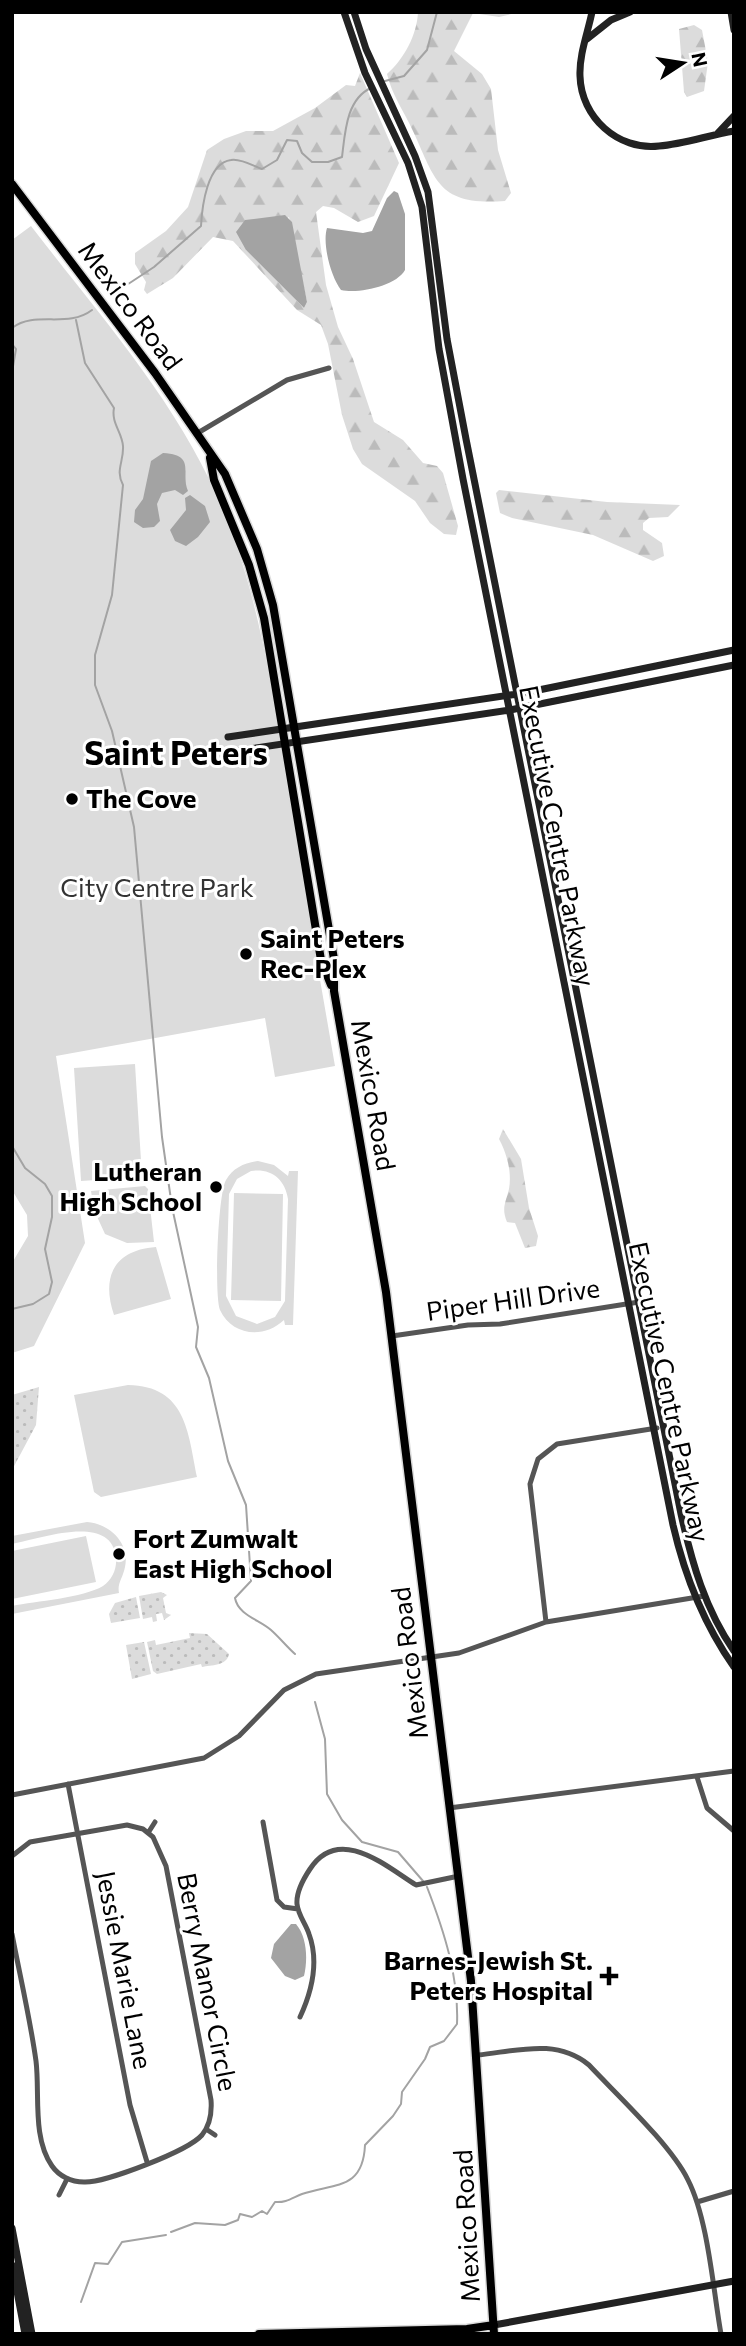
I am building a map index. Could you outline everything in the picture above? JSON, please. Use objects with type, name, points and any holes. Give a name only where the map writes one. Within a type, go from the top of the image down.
[{"type":"main road","name":"Mexico Road","points":[[12,184],[107,309],[231,485],[263,569],[282,647],[334,959],[334,991],[392,1336],[478,2055],[494,2330]]},
{"type":"main road","name":"Mexico Road","points":[[209,456],[214,480],[238,534],[258,596],[321,960],[334,991]]},
{"type":"main road","points":[[259,2334],[494,2330]]},
{"type":"street","name":"Executive Centre Parkway","points":[[344,12],[365,73],[408,163],[422,207],[439,349],[680,1553],[707,1625],[734,1667]]},
{"type":"street","name":"Executive Centre Parkway","points":[[354,12],[374,69],[415,156],[432,206],[451,362],[688,1547],[704,1596],[734,1651]]},
{"type":"street","points":[[593,12],[580,72],[581,89],[590,111],[608,132],[629,143],[651,146],[734,131]]},
{"type":"street","points":[[586,39],[611,20],[630,12]]},
{"type":"street","points":[[731,12],[734,30]]},
{"type":"street","points":[[718,134],[734,116]]},
{"type":"street","points":[[718,134],[734,138]]},
{"type":"street","points":[[196,434],[287,380],[329,368]]},
{"type":"street","points":[[228,737],[507,696],[734,650]]},
{"type":"street","points":[[229,752],[510,710],[734,665]]},
{"type":"street","name":"Piper Hill Drive","points":[[392,1336],[459,1326],[500,1325],[639,1302]]},
{"type":"street","points":[[546,1622],[530,1485],[538,1459],[557,1444],[664,1427]]},
{"type":"street","points":[[12,1795],[191,1761],[216,1752],[239,1736],[284,1690],[306,1677],[327,1671],[471,1649],[546,1622],[704,1596]]},
{"type":"street","points":[[449,1808],[734,1771]]},
{"type":"street","points":[[697,1777],[707,1808],[734,1831]]},
{"type":"street","name":"Jessie Marie Lane","points":[[68,1784],[130,2105],[147,2162]]},
{"type":"street","points":[[12,1856],[30,1842],[117,1825],[136,1827],[148,1833],[155,1822]]},
{"type":"street","points":[[263,1822],[277,1900],[284,1907],[298,1909]]},
{"type":"street","name":"Berry Manor Circle","points":[[67,2179],[94,2181],[191,2145],[206,2129],[211,2116],[211,2100],[162,1851],[148,1833]]},
{"type":"street","points":[[300,2017],[314,1969],[311,1938],[298,1909],[301,1887],[311,1867],[322,1856],[333,1851],[367,1854],[391,1865],[416,1885],[458,1876]]},
{"type":"street","points":[[12,1934],[36,2059],[44,2152],[56,2171],[67,2179],[59,2195]]},
{"type":"street","points":[[478,2055],[542,2047],[559,2049],[577,2056],[589,2065],[678,2164],[697,2202],[721,2334]]},
{"type":"street","points":[[206,2129],[215,2135]]},
{"type":"street","points":[[697,2202],[734,2191]]},
{"type":"street","points":[[12,2228],[33,2334]]},
{"type":"street","points":[[12,2265],[25,2334]]},
{"type":"street","points":[[494,2330],[734,2281]]},
{"type":"green space","points":[[418,12],[520,12],[499,17],[473,13],[454,51],[482,74],[491,89],[498,150],[511,193],[505,201],[465,199],[442,186],[434,176],[395,96],[387,74],[408,46]]},
{"type":"green space","points":[[694,25],[702,30],[708,62],[704,91],[687,97],[684,92],[679,29]]},
{"type":"green space","points":[[360,73],[399,163],[374,216],[358,222],[334,208],[323,206],[316,212],[326,285],[338,327],[353,359],[374,422],[403,440],[423,463],[437,466],[443,473],[458,526],[456,535],[444,534],[430,523],[415,501],[362,464],[353,449],[342,415],[328,344],[321,325],[297,310],[233,241],[213,237],[173,278],[147,294],[144,290],[146,282],[135,264],[135,253],[166,231],[188,207],[207,150],[224,139],[246,131],[273,131],[315,108],[346,85],[355,86]],"holes":[[[289,217],[307,302],[304,308],[246,250]]]},
{"type":"green space","name":"City Centre Park","points":[[31,226],[132,356],[179,424],[217,496],[231,531],[252,598],[267,666],[335,1066],[275,1077],[265,1018],[56,1056],[85,1243],[34,1346],[12,1353],[12,1263],[28,1236],[27,1215],[12,1190],[12,240]]},
{"type":"green space","points":[[499,490],[607,502],[680,505],[668,517],[649,518],[643,523],[643,530],[662,543],[664,556],[653,561],[593,535],[512,518],[500,513],[496,493]]},
{"type":"green space","points":[[135,1064],[142,1177],[81,1181],[74,1068]]},
{"type":"green space","points":[[503,1129],[521,1159],[529,1208],[538,1236],[536,1246],[525,1248],[515,1223],[507,1222],[505,1217],[510,1176],[499,1139]]},
{"type":"green space","points":[[253,1162],[274,1165],[288,1176],[289,1171],[298,1171],[293,1325],[285,1325],[284,1320],[258,1332],[240,1330],[225,1319],[220,1310],[217,1285],[223,1189],[232,1172]],"holes":[[[251,1171],[276,1176],[284,1186],[288,1199],[285,1301],[275,1317],[257,1324],[236,1316],[226,1296],[229,1194],[237,1179]]]},
{"type":"green space","points":[[145,1186],[148,1189],[154,1242],[127,1243],[105,1234],[94,1210],[91,1191]]},
{"type":"green space","points":[[234,1193],[283,1194],[281,1301],[231,1300]]},
{"type":"green space","points":[[156,1247],[171,1299],[114,1315],[109,1289],[114,1268],[130,1254]]},
{"type":"green space","points":[[128,1385],[147,1387],[162,1393],[173,1403],[187,1428],[197,1477],[101,1497],[94,1492],[74,1395]]},
{"type":"green space","points":[[39,1387],[36,1425],[12,1470],[12,1395]]},
{"type":"green space","points":[[87,1522],[103,1526],[121,1543],[126,1558],[119,1593],[12,1614],[12,1606],[84,1593],[109,1581],[115,1570],[116,1558],[112,1544],[102,1536],[89,1532],[73,1532],[12,1544],[12,1536]]},
{"type":"green space","points":[[86,1536],[96,1582],[12,1599],[12,1551]]},
{"type":"green space","points":[[161,1592],[167,1595],[163,1598],[166,1613],[171,1615],[164,1620],[162,1613],[156,1614],[157,1621],[153,1622],[152,1617],[143,1619],[139,1596]]},
{"type":"green space","points":[[136,1597],[140,1618],[111,1623],[109,1614],[115,1603]]},
{"type":"green space","points":[[189,1633],[207,1634],[229,1654],[228,1658],[214,1665],[202,1667],[201,1664],[157,1674],[153,1671],[147,1642],[155,1640],[156,1645],[190,1638]]},
{"type":"green space","points":[[144,1642],[151,1674],[132,1679],[126,1645]]},
{"type":"shaded area","points":[[394,191],[398,193],[405,214],[405,270],[394,280],[376,288],[341,290],[328,260],[327,228],[363,233],[372,231],[387,198]]},
{"type":"shaded area","points":[[285,215],[292,222],[307,302],[304,308],[246,250],[236,232],[245,220]]},
{"type":"shaded area","points":[[163,453],[174,454],[184,461],[188,491],[183,495],[175,490],[162,493],[157,504],[160,521],[154,527],[143,528],[134,522],[135,510],[143,499],[151,461]]},
{"type":"shaded area","points":[[190,495],[205,506],[210,522],[198,537],[186,546],[175,541],[170,530],[186,510],[185,498]]},
{"type":"shaded area","points":[[291,1924],[296,1924],[300,1929],[306,1956],[304,1976],[295,1980],[285,1976],[271,1958],[274,1944]]},
{"type":"waterway","points":[[385,81],[404,76],[427,50],[437,12]]},
{"type":"waterway","points":[[113,294],[154,267],[201,226],[207,187],[216,169],[223,163],[239,160],[262,169],[277,160],[287,140],[297,141],[302,153],[312,162],[328,162],[342,157],[348,118],[356,100],[371,88]]},
{"type":"waterway","points":[[12,328],[31,320],[72,318],[92,310]]},
{"type":"waterway","points":[[76,320],[85,363],[114,408],[114,418],[123,446],[120,470],[123,485],[112,595],[95,655],[95,685],[112,731],[134,827],[162,1137],[172,1207],[198,1327],[196,1347],[209,1378],[228,1461],[246,1505],[251,1581],[235,1598],[240,1609],[271,1630],[295,1654]]},
{"type":"waterway","points":[[12,344],[16,349],[12,372]]},
{"type":"waterway","points":[[12,1146],[25,1168],[45,1184],[52,1196],[52,1217],[45,1249],[52,1282],[49,1294],[33,1304],[12,1309]]},
{"type":"waterway","points":[[315,1702],[325,1739],[327,1794],[342,1820],[362,1842],[398,1852],[423,1881]]},
{"type":"waterway","points":[[171,2232],[195,2223],[225,2225],[238,2220],[240,2214],[252,2217],[262,2211],[267,2214],[275,2202],[336,2186],[353,2177],[359,2170],[365,2145],[401,2104],[402,2092],[430,2047],[444,2041],[457,2024],[453,1972],[427,1887]]},
{"type":"waterway","points":[[81,2302],[95,2263],[108,2264],[122,2242],[166,2235]]},
{"type":"place","name":"The Cove","points":[[72,799]]},
{"type":"place","name":"Saint Peters Rec-Plex","points":[[246,954]]},
{"type":"place","name":"Lutheran High School","points":[[216,1187]]},
{"type":"place","name":"Fort Zumwalt East High School","points":[[119,1554]]},
{"type":"place","name":"Barnes-Jewish St. Peters Hospital","points":[[609,1976]]},
{"type":"district","name":"Saint Peters","points":[[176,753]]}]
